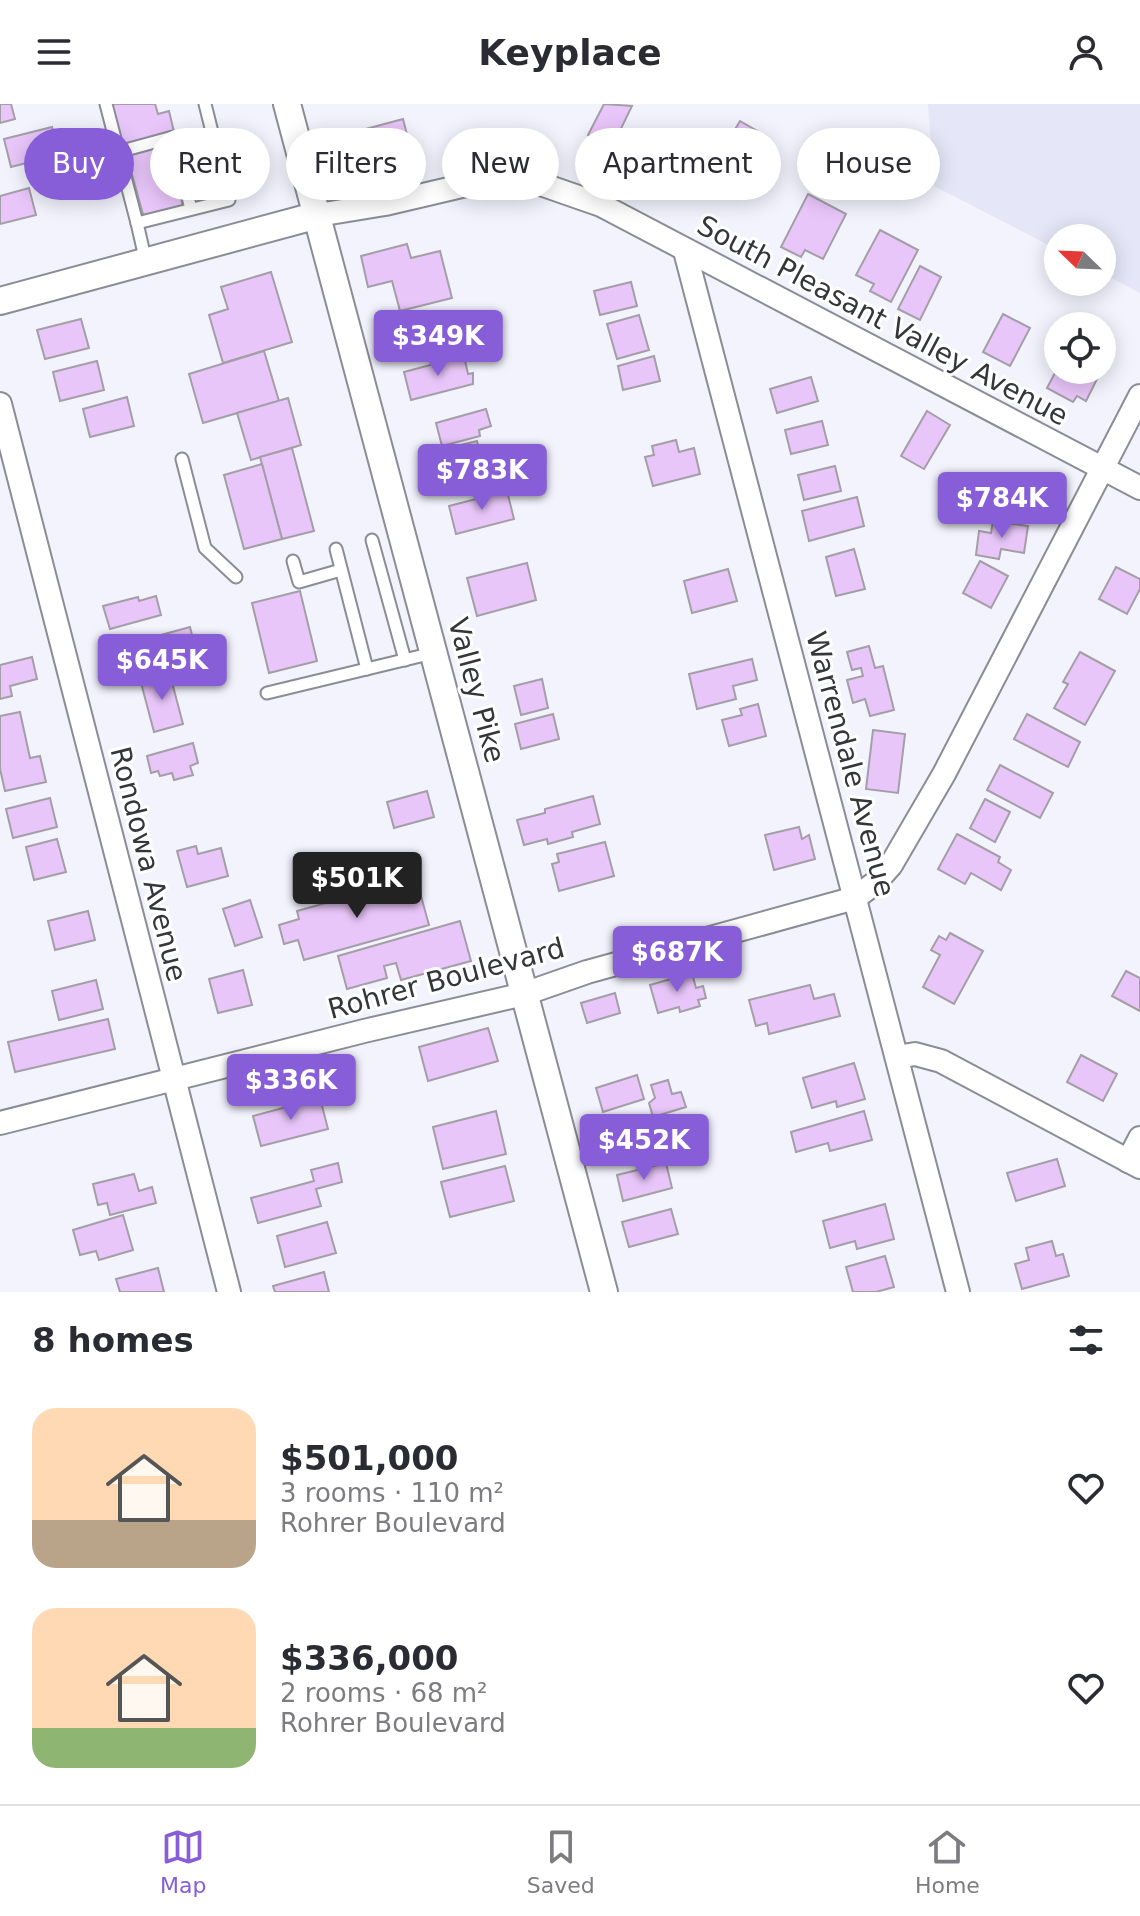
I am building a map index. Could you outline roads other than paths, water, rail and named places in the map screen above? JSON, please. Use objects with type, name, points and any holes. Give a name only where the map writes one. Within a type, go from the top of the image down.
[{"type":"street","name":"Valley Pike","points":[[287,104],[604,1292]]},
{"type":"street","name":"South Pleasant Valley Avenue","points":[[318,215],[385,204],[483,181],[532,181],[601,205],[1140,488]]},
{"type":"street","points":[[0,301],[318,215]]},
{"type":"street","name":"Warrendale Avenue","points":[[685,251],[958,1292]]},
{"type":"street","name":"Rohrer Boulevard","points":[[0,1123],[524,994],[587,972],[855,898],[875,883],[891,865],[944,774],[1140,396]]},
{"type":"street","name":"Rondowa Avenue","points":[[0,404],[229,1292]]},
{"type":"street","points":[[897,1057],[915,1054],[941,1061],[1134,1164],[1140,1138]]},
{"type":"lane","points":[[106,104],[112,128]]},
{"type":"lane","points":[[137,223],[229,200],[205,104]]},
{"type":"lane","points":[[134,148],[173,137],[191,209]]},
{"type":"lane","points":[[131,200],[146,262]]},
{"type":"lane","points":[[182,459],[205,548],[236,577]]},
{"type":"lane","points":[[372,540],[405,660]]},
{"type":"lane","points":[[336,549],[367,669]]},
{"type":"lane","points":[[293,561],[299,582],[341,570]]},
{"type":"lane","points":[[267,693],[435,653]]}]
